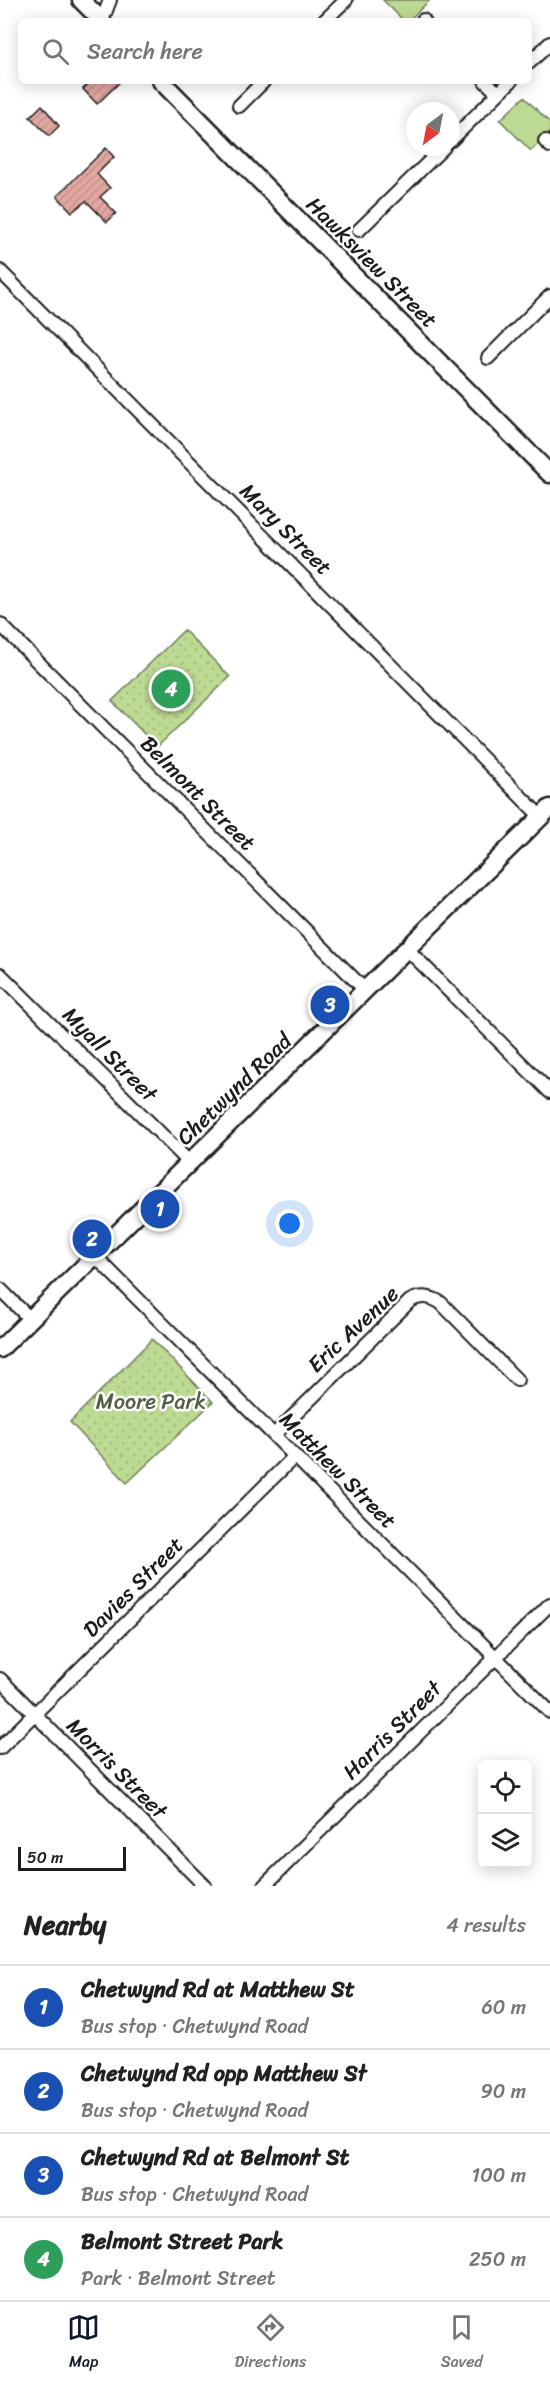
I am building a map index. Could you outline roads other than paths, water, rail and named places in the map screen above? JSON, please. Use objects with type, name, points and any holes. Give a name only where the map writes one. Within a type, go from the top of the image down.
[{"type":"street","points":[[81,0],[99,18]]},
{"type":"street","points":[[103,18],[110,0]]},
{"type":"street","points":[[327,18],[346,0]]},
{"type":"street","points":[[532,60],[550,43]]},
{"type":"street","name":"Hawksview Street","points":[[164,84],[550,474]]},
{"type":"street","points":[[239,105],[261,84]]},
{"type":"street","points":[[488,84],[498,93]]},
{"type":"street","points":[[460,131],[508,84]]},
{"type":"street","points":[[359,231],[435,156]]},
{"type":"street","name":"Mary Street","points":[[0,271],[546,813]]},
{"type":"street","points":[[488,358],[550,296]]},
{"type":"street","name":"Belmont Street","points":[[0,624],[366,991]]},
{"type":"street","name":"Chetwynd Road","points":[[0,1349],[546,813]]},
{"type":"street","points":[[407,949],[550,1092]]},
{"type":"street","name":"Myall Street","points":[[0,974],[190,1163]]},
{"type":"street","name":"Matthew Street","points":[[96,1257],[550,1712]]},
{"type":"street","points":[[0,1289],[30,1319]]},
{"type":"street","name":"Eric Avenue","points":[[274,1435],[410,1301],[419,1297],[430,1297],[441,1303],[517,1380]]},
{"type":"street","name":"Davies Street","points":[[0,1748],[295,1456]]},
{"type":"street","name":"Harris Street","points":[[264,1886],[550,1604]]},
{"type":"street","name":"Morris Street","points":[[0,1679],[205,1886]]},
{"type":"place","name":"Belmont Street Park","points":[[171,689]]},
{"type":"place","name":"Chetwynd Rd at Belmont St","points":[[330,1005]]},
{"type":"place","name":"Chetwynd Rd at Matthew St","points":[[160,1209]]},
{"type":"place","name":"Chetwynd Rd opp Matthew St","points":[[92,1239]]},
{"type":"park label","name":"Moore Park","points":[[151,1401]]}]
